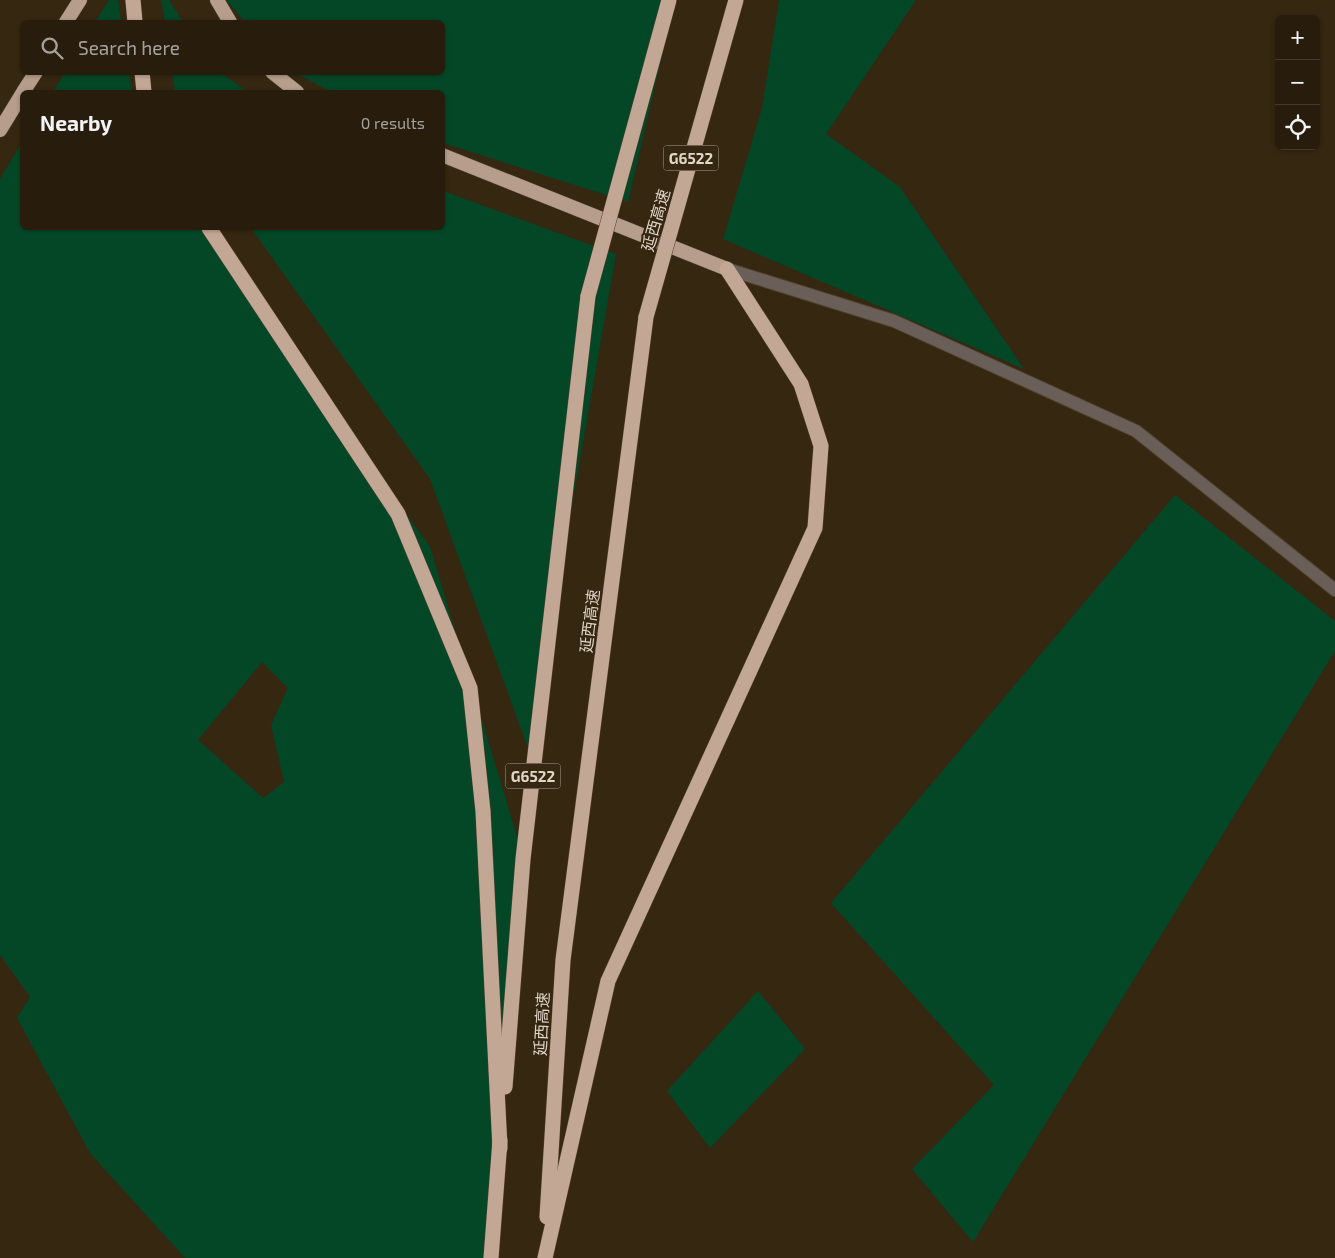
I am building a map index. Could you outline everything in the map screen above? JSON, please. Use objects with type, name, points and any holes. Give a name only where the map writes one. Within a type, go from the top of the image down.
[{"type":"highway","points":[[67,20],[80,0]]},
{"type":"highway","points":[[133,0],[135,20]]},
{"type":"highway","points":[[217,0],[229,20]]},
{"type":"highway","name":"延西高速","points":[[490,1258],[523,859],[588,296],[669,0]]},
{"type":"highway","name":"延西高速","points":[[545,1258],[563,960],[646,317],[736,0]]},
{"type":"highway","points":[[25,90],[34,75]]},
{"type":"highway","points":[[142,75],[144,90]]},
{"type":"highway","points":[[276,75],[295,90]]},
{"type":"highway","points":[[0,130],[20,98]]},
{"type":"highway","points":[[445,156],[727,269],[801,384],[821,446],[815,528],[608,982],[545,1258]]},
{"type":"highway","points":[[210,230],[398,514],[470,688],[483,812],[500,1148]]},
{"type":"street","points":[[727,269],[894,320],[1136,431],[1335,590]]},
{"type":"green space","points":[[109,0],[118,0],[121,20],[96,20]]},
{"type":"green space","points":[[161,0],[169,0],[182,20],[165,20]]},
{"type":"green space","points":[[226,0],[675,0],[628,202],[445,144],[445,90],[328,90],[299,75],[445,75],[445,20],[243,20]]},
{"type":"green space","points":[[779,0],[916,0],[826,134],[900,187],[1024,369],[723,239],[762,108]]},
{"type":"green space","points":[[63,75],[129,75],[132,90],[54,90]]},
{"type":"green space","points":[[172,75],[224,75],[245,90],[175,90]]},
{"type":"green space","points":[[20,145],[20,230],[203,230],[430,547],[521,850],[488,1258],[185,1258],[90,1153],[17,1018],[30,997],[0,955],[0,179]],"holes":[[[262,662],[288,688],[271,725],[284,782],[263,798],[198,740]]]},
{"type":"green space","points":[[445,192],[616,254],[529,751],[430,479],[252,230],[445,230]]},
{"type":"green space","points":[[1175,495],[1335,621],[1335,651],[973,1242],[912,1169],[994,1085],[831,903]]},
{"type":"green space","points":[[758,991],[805,1049],[710,1148],[667,1091]]}]
